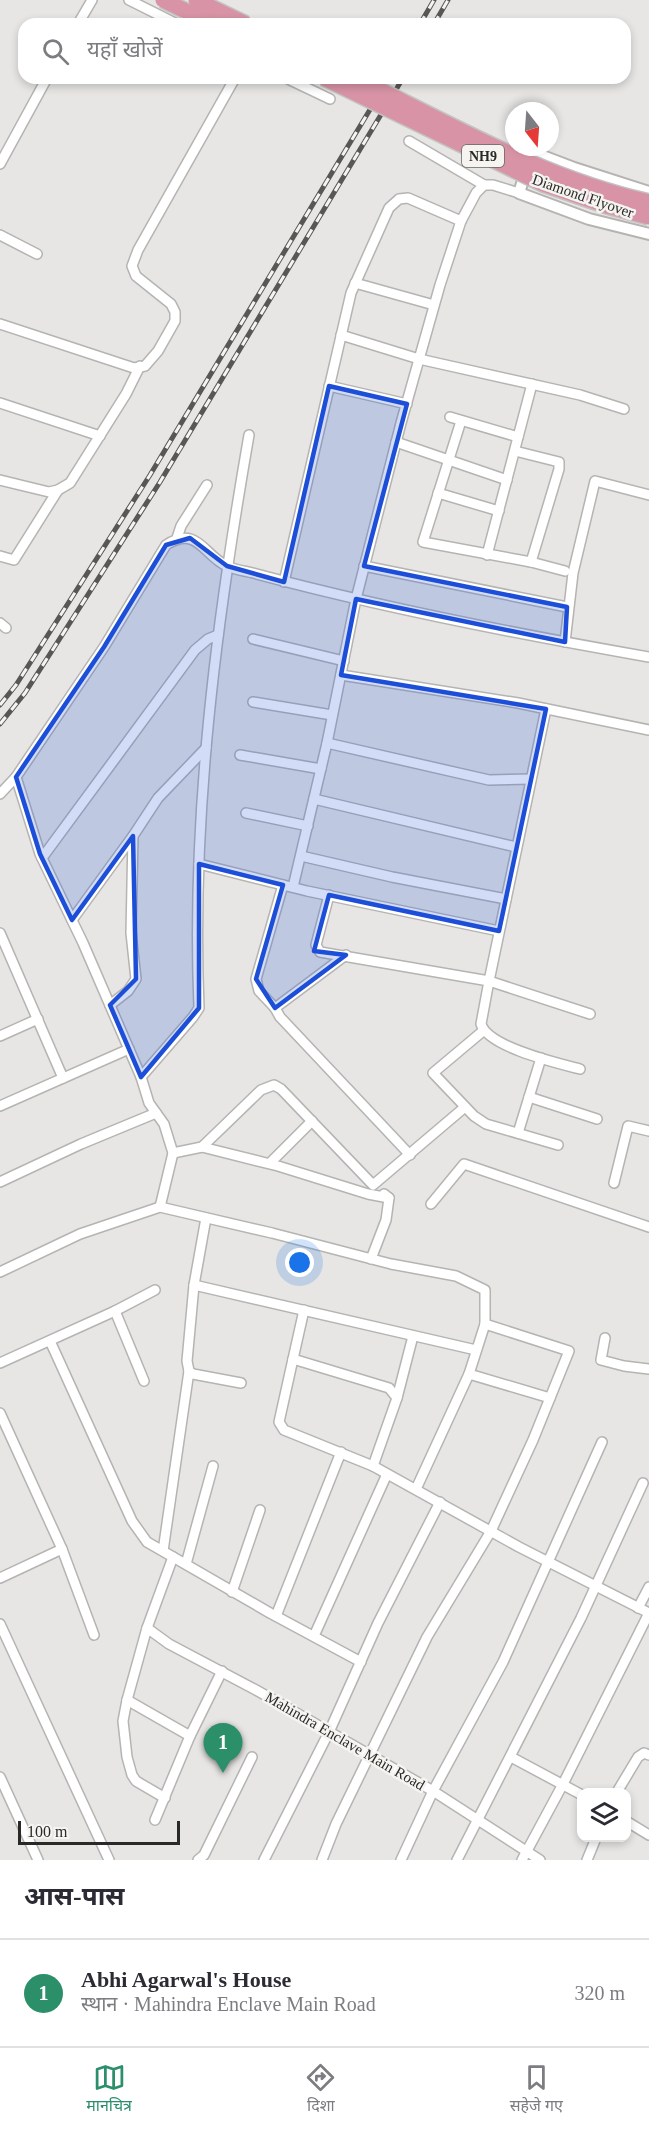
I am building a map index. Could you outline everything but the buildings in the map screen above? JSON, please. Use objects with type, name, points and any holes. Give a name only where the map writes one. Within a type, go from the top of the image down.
[{"type":"highway","points":[[164,0],[201,18]]},
{"type":"highway","points":[[197,0],[234,18]]},
{"type":"highway","name":"Diamond Flyover","points":[[336,84],[543,184],[607,206],[649,217]]},
{"type":"highway","name":"Diamond Flyover","points":[[368,84],[548,171],[606,192],[649,202]]},
{"type":"street","points":[[82,18],[92,0]]},
{"type":"street","points":[[129,0],[165,18]]},
{"type":"street","points":[[188,18],[197,0]]},
{"type":"street","points":[[0,164],[44,84]]},
{"type":"street","points":[[0,324],[134,368],[145,366],[158,351],[175,321],[175,312],[171,304],[136,276],[132,266],[138,250],[232,84]]},
{"type":"street","points":[[299,84],[330,99]]},
{"type":"street","points":[[410,141],[484,185],[493,185],[519,193],[589,219],[649,234]]},
{"type":"street","points":[[519,193],[532,153],[649,192]]},
{"type":"street","points":[[410,1155],[280,1017],[259,991],[256,979],[288,886],[301,856],[356,599],[434,305],[461,221],[476,193],[484,185]]},
{"type":"street","points":[[284,582],[355,283],[389,208],[399,199],[408,198],[461,221]]},
{"type":"street","points":[[0,235],[38,254]]},
{"type":"street","points":[[355,283],[434,305]]},
{"type":"street","points":[[341,335],[419,359],[580,395],[624,409]]},
{"type":"street","points":[[0,480],[49,492],[70,483],[141,366]]},
{"type":"street","points":[[487,555],[532,384]]},
{"type":"street","points":[[329,386],[407,404]]},
{"type":"street","points":[[0,403],[100,436]]},
{"type":"street","points":[[450,417],[518,437]]},
{"type":"street","points":[[461,421],[423,542],[531,562],[565,571]]},
{"type":"street","points":[[141,1077],[194,1017],[199,1008],[196,944],[202,776],[226,566],[249,435]]},
{"type":"street","points":[[396,442],[507,480]]},
{"type":"street","points":[[515,450],[559,462],[559,469],[531,562]]},
{"type":"street","points":[[564,642],[573,573],[595,481],[649,495]]},
{"type":"street","points":[[177,538],[181,526],[207,485]]},
{"type":"street","points":[[0,556],[14,560],[58,490]]},
{"type":"street","points":[[438,493],[499,511]]},
{"type":"street","points":[[0,794],[16,777],[105,647],[166,545],[177,538],[190,538],[226,566],[284,582],[564,642],[649,657]]},
{"type":"street","points":[[364,566],[567,607]]},
{"type":"street","points":[[42,858],[195,650],[208,639],[218,635]]},
{"type":"street","points":[[252,639],[344,661]]},
{"type":"street","points":[[341,675],[546,709],[649,730]]},
{"type":"street","points":[[253,702],[332,715]]},
{"type":"street","points":[[546,709],[481,1024],[483,1031],[500,1043],[580,1069]]},
{"type":"street","points":[[327,743],[489,780],[531,779]]},
{"type":"street","points":[[72,920],[158,798],[206,748]]},
{"type":"street","points":[[240,755],[321,769]]},
{"type":"street","points":[[16,777],[42,858],[110,1005],[141,1077],[149,1103],[164,1125],[173,1153],[159,1207]]},
{"type":"street","points":[[314,799],[516,847]]},
{"type":"street","points":[[246,813],[308,826]]},
{"type":"street","points":[[110,1005],[128,991],[136,979],[132,933],[133,836]]},
{"type":"street","points":[[301,856],[392,877],[506,898]]},
{"type":"street","points":[[199,864],[288,886],[499,931]]},
{"type":"street","points":[[329,895],[316,945],[320,952],[489,981],[590,1014]]},
{"type":"street","points":[[0,933],[63,1078]]},
{"type":"street","points":[[275,1008],[346,955]]},
{"type":"street","points":[[0,960],[10,956]]},
{"type":"street","points":[[0,1036],[38,1019]]},
{"type":"street","points":[[483,1031],[434,1073],[474,1116],[486,1124],[558,1145]]},
{"type":"street","points":[[0,1106],[129,1049]]},
{"type":"street","points":[[518,1133],[541,1058]]},
{"type":"street","points":[[202,1147],[261,1090],[274,1085],[281,1089],[373,1185],[389,1198]]},
{"type":"street","points":[[529,1096],[597,1119]]},
{"type":"street","points":[[373,1185],[465,1107]]},
{"type":"street","points":[[0,1182],[81,1143],[156,1113]]},
{"type":"street","points":[[270,1164],[312,1121]]},
{"type":"street","points":[[614,1183],[628,1126],[649,1131]]},
{"type":"street","points":[[173,1153],[202,1147],[389,1198]]},
{"type":"street","points":[[431,1204],[465,1164],[649,1227]]},
{"type":"street","points":[[371,1259],[386,1220],[389,1198]]},
{"type":"street","points":[[0,1272],[80,1234],[159,1207],[371,1259],[456,1276],[485,1290],[484,1324],[469,1374],[416,1489]]},
{"type":"street","points":[[163,1551],[189,1371],[187,1354],[194,1285],[206,1218]]},
{"type":"street","points":[[194,1285],[476,1350]]},
{"type":"street","points":[[0,1363],[115,1311],[155,1290]]},
{"type":"street","points":[[304,1310],[279,1422],[284,1430],[373,1466],[549,1562],[649,1613],[524,1856]]},
{"type":"street","points":[[115,1311],[144,1381]]},
{"type":"street","points":[[322,1860],[336,1824],[426,1637],[491,1530],[569,1351],[484,1324]]},
{"type":"street","points":[[373,1466],[397,1398],[413,1336]]},
{"type":"street","points":[[605,1338],[601,1360],[624,1366],[649,1368]]},
{"type":"street","points":[[50,1341],[132,1521],[147,1542],[232,1592],[361,1662]]},
{"type":"street","points":[[293,1359],[389,1388],[397,1398]]},
{"type":"street","points":[[189,1371],[193,1374],[241,1383]]},
{"type":"street","points":[[469,1374],[550,1398]]},
{"type":"street","points":[[0,1413],[62,1549],[94,1635]]},
{"type":"street","points":[[401,1860],[433,1791],[503,1662],[602,1442]]},
{"type":"street","points":[[276,1616],[341,1452]]},
{"type":"street","points":[[186,1564],[213,1466]]},
{"type":"street","points":[[314,1636],[387,1474]]},
{"type":"street","points":[[457,1860],[597,1586],[643,1483]]},
{"type":"street","points":[[264,1860],[329,1732],[378,1623],[440,1502]]},
{"type":"street","points":[[232,1592],[260,1510]]},
{"type":"street","points":[[0,1578],[62,1549]]},
{"type":"street","points":[[165,1798],[136,1781],[132,1775],[123,1721],[147,1628],[173,1557]]},
{"type":"street","points":[[638,1608],[649,1587]]},
{"type":"street","points":[[0,1624],[109,1860]]},
{"type":"street","name":"Mahindra Enclave Main Road","points":[[147,1628],[170,1644],[222,1671],[433,1791],[478,1820],[524,1856],[540,1860]]},
{"type":"street","points":[[155,1820],[190,1736],[222,1671]]},
{"type":"street","points":[[127,1700],[190,1736]]},
{"type":"street","points":[[619,1788],[638,1757],[644,1753],[649,1755]]},
{"type":"street","points":[[511,1757],[577,1792]]},
{"type":"street","points":[[198,1860],[204,1855],[252,1758]]},
{"type":"street","points":[[0,1778],[38,1860]]},
{"type":"street","points":[[631,1824],[649,1835]]},
{"type":"street","points":[[587,1860],[594,1842]]},
{"type":"highlighted area","points":[[329,386],[407,404],[364,566],[567,607],[565,642],[356,599],[341,675],[546,709],[499,931],[329,895],[314,951],[346,955],[275,1008],[256,979],[283,885],[199,864],[199,1008],[141,1077],[110,1005],[136,979],[133,836],[72,920],[40,854],[16,777],[104,647],[166,545],[190,538],[227,566],[284,582]]},
{"type":"railway","points":[[424,18],[434,0]]},
{"type":"railway","points":[[438,18],[448,0]]},
{"type":"railway","points":[[0,705],[16,685],[150,475],[385,84]]},
{"type":"railway","points":[[0,724],[25,693],[160,482],[399,84]]},
{"type":"place","name":"Abhi Agarwal's House","points":[[223,1773]]}]
